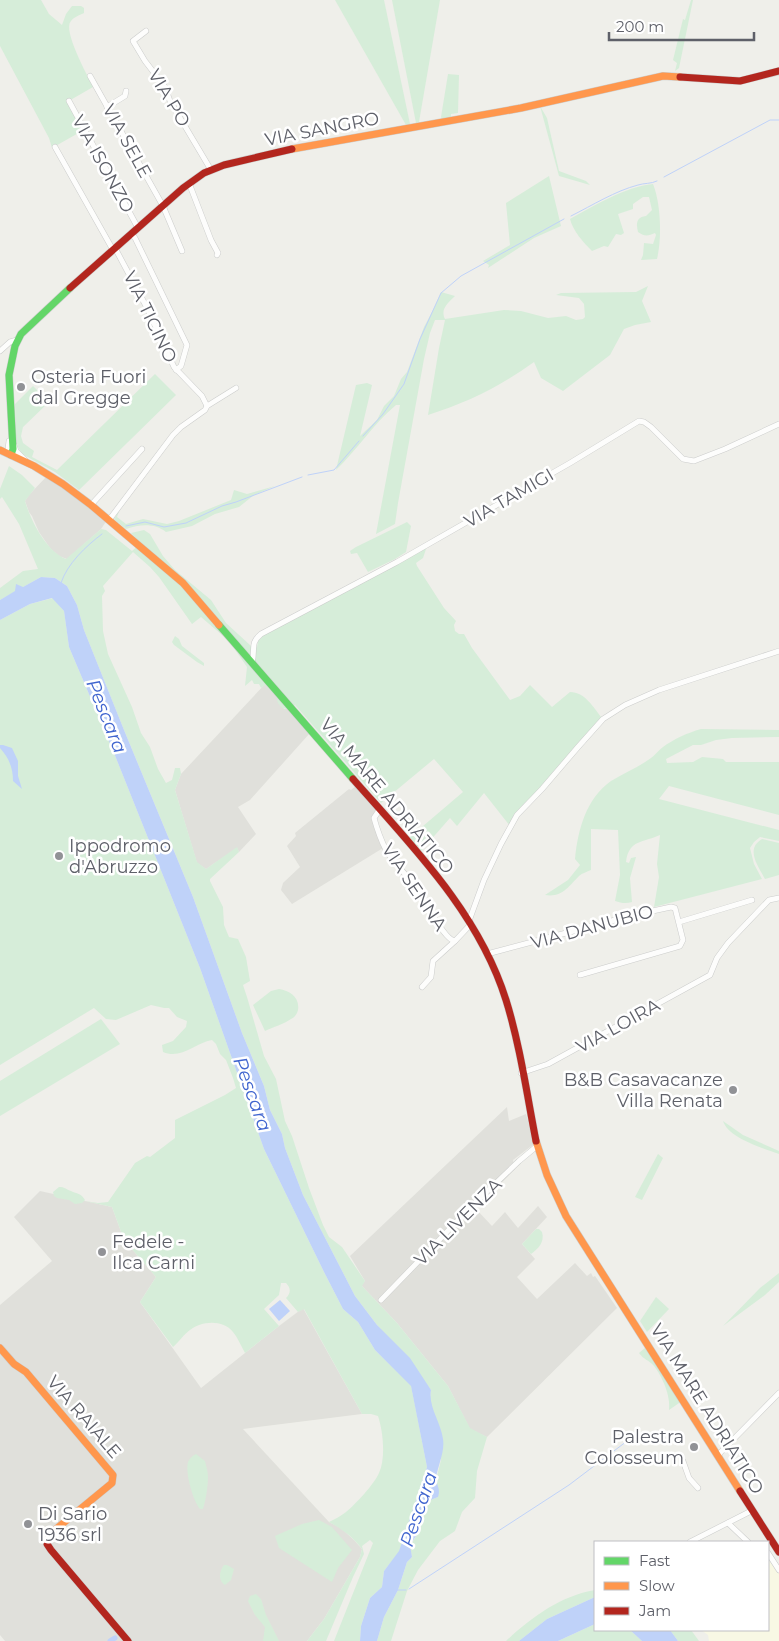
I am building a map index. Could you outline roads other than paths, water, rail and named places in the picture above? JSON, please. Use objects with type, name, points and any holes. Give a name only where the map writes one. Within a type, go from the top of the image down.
[{"type":"main road","name":"VIA SANGRO","points":[[11,455],[14,449],[11,442],[10,372],[17,340],[26,328],[189,183],[211,170],[224,165],[289,150],[521,108],[663,76],[740,81],[779,71]]},
{"type":"main road","name":"VIA MARE ADRIATICO","points":[[0,448],[63,484],[92,505],[183,583],[430,867],[470,922],[487,954],[506,1000],[537,1146],[547,1175],[566,1216],[599,1266],[599,1274],[616,1293],[779,1552]]},
{"type":"main road","name":"VIA MARE ADRIATICO","points":[[606,1281],[616,1300],[625,1307]]},
{"type":"main road","name":"VIA RAIALE","points":[[0,1348],[14,1364],[26,1372],[113,1475],[112,1483],[50,1534],[47,1544],[128,1641]]},
{"type":"street","name":"VIA PO","points":[[146,31],[133,41],[145,61],[165,87],[170,101],[211,170]]},
{"type":"street","name":"VIA SELE","points":[[90,76],[163,206],[182,250]]},
{"type":"street","points":[[107,106],[125,96],[126,91]]},
{"type":"street","name":"VIA ISONZO","points":[[69,101],[138,228]]},
{"type":"street","name":"VIA TICINO","points":[[55,147],[146,306],[176,370],[202,396],[207,406]]},
{"type":"street","points":[[189,183],[218,256]]},
{"type":"street","points":[[131,234],[135,238],[187,345],[181,366],[176,370]]},
{"type":"street","points":[[0,351],[10,342],[17,340]]},
{"type":"street","points":[[109,520],[173,435],[205,410],[207,406],[236,388]]},
{"type":"street","name":"VIA TAMIGI","points":[[252,662],[255,639],[261,634],[397,562],[570,463],[639,421],[652,427],[683,459],[694,461],[717,453],[779,424]]},
{"type":"street","points":[[0,448],[11,442],[16,451],[27,462]]},
{"type":"street","points":[[92,505],[142,449]]},
{"type":"street","points":[[470,922],[487,873],[517,815],[542,790],[603,719],[625,705],[659,690],[779,651]]},
{"type":"street","name":"VIA SENNA","points":[[380,809],[374,818],[386,849],[392,859],[420,890],[449,939],[455,940],[470,922]]},
{"type":"street","name":"VIA LOIRA","points":[[521,1072],[548,1064],[712,974],[717,958],[723,948],[769,900],[779,898]]},
{"type":"street","points":[[679,922],[752,900]]},
{"type":"street","name":"VIA DANUBIO","points":[[487,954],[634,915],[670,907],[676,910],[683,940],[680,946],[580,976]]},
{"type":"street","points":[[422,987],[430,977],[433,961],[455,940]]},
{"type":"street","name":"VIA LIVENZA","points":[[381,1300],[470,1208],[537,1146]]},
{"type":"street","points":[[718,1455],[779,1393]]},
{"type":"street","points":[[683,1461],[689,1478],[698,1488]]},
{"type":"street","points":[[692,1541],[753,1510]]},
{"type":"street","points":[[728,1523],[747,1541]]},
{"type":"street","points":[[769,1555],[779,1570]]},
{"type":"water","name":"Pescara","points":[[41,577],[55,578],[67,586],[77,605],[84,630],[193,897],[242,1033],[264,1086],[270,1110],[282,1134],[285,1148],[303,1195],[355,1296],[377,1325],[410,1358],[431,1390],[431,1402],[443,1439],[442,1454],[436,1478],[439,1494],[438,1497],[428,1501],[418,1533],[410,1545],[412,1557],[407,1562],[398,1590],[384,1617],[377,1641],[360,1641],[361,1626],[370,1598],[382,1587],[384,1571],[399,1551],[427,1467],[411,1386],[375,1350],[358,1322],[343,1309],[264,1149],[200,968],[114,753],[69,647],[64,611],[52,598],[30,604],[0,620],[0,600],[15,591],[16,584],[23,587]]},
{"type":"water","points":[[0,745],[12,748],[18,761],[18,776],[22,789],[13,781],[10,763]]},
{"type":"water","points":[[280,1300],[290,1311],[279,1321],[269,1309]]},
{"type":"water","points":[[594,1597],[594,1624],[558,1641],[519,1641],[547,1619]]},
{"type":"water","points":[[631,1631],[671,1631],[678,1641],[642,1641]]},
{"type":"waterway","points":[[664,177],[770,120],[779,120]]},
{"type":"waterway","points":[[571,216],[621,191],[657,181]]},
{"type":"waterway","points":[[363,436],[383,414],[404,384],[420,339],[441,293],[461,276],[564,219]]},
{"type":"waterway","points":[[308,475],[334,470],[359,441]]},
{"type":"waterway","points":[[126,526],[145,522],[164,527],[186,523],[222,506],[302,477]]},
{"type":"waterway","points":[[61,583],[68,569],[78,556],[102,534]]},
{"type":"waterway","points":[[409,1589],[569,1485],[635,1435]]},
{"type":"waterway","points":[[397,1590],[406,1590]]},
{"type":"waterway","points":[[110,1641],[115,1638]]},
{"type":"place","name":"Osteria Fuori dal Gregge","points":[[21,387]]},
{"type":"place","name":"Ippodromo d'Abruzzo","points":[[59,856]]},
{"type":"place","name":"B&B Casavacanze Villa Renata","points":[[733,1090]]},
{"type":"place","name":"Fedele - Ilca Carni","points":[[102,1252]]},
{"type":"place","name":"Palestra Colosseum","points":[[694,1447]]},
{"type":"place","name":"Di Sario 1936 srl","points":[[28,1524]]}]
